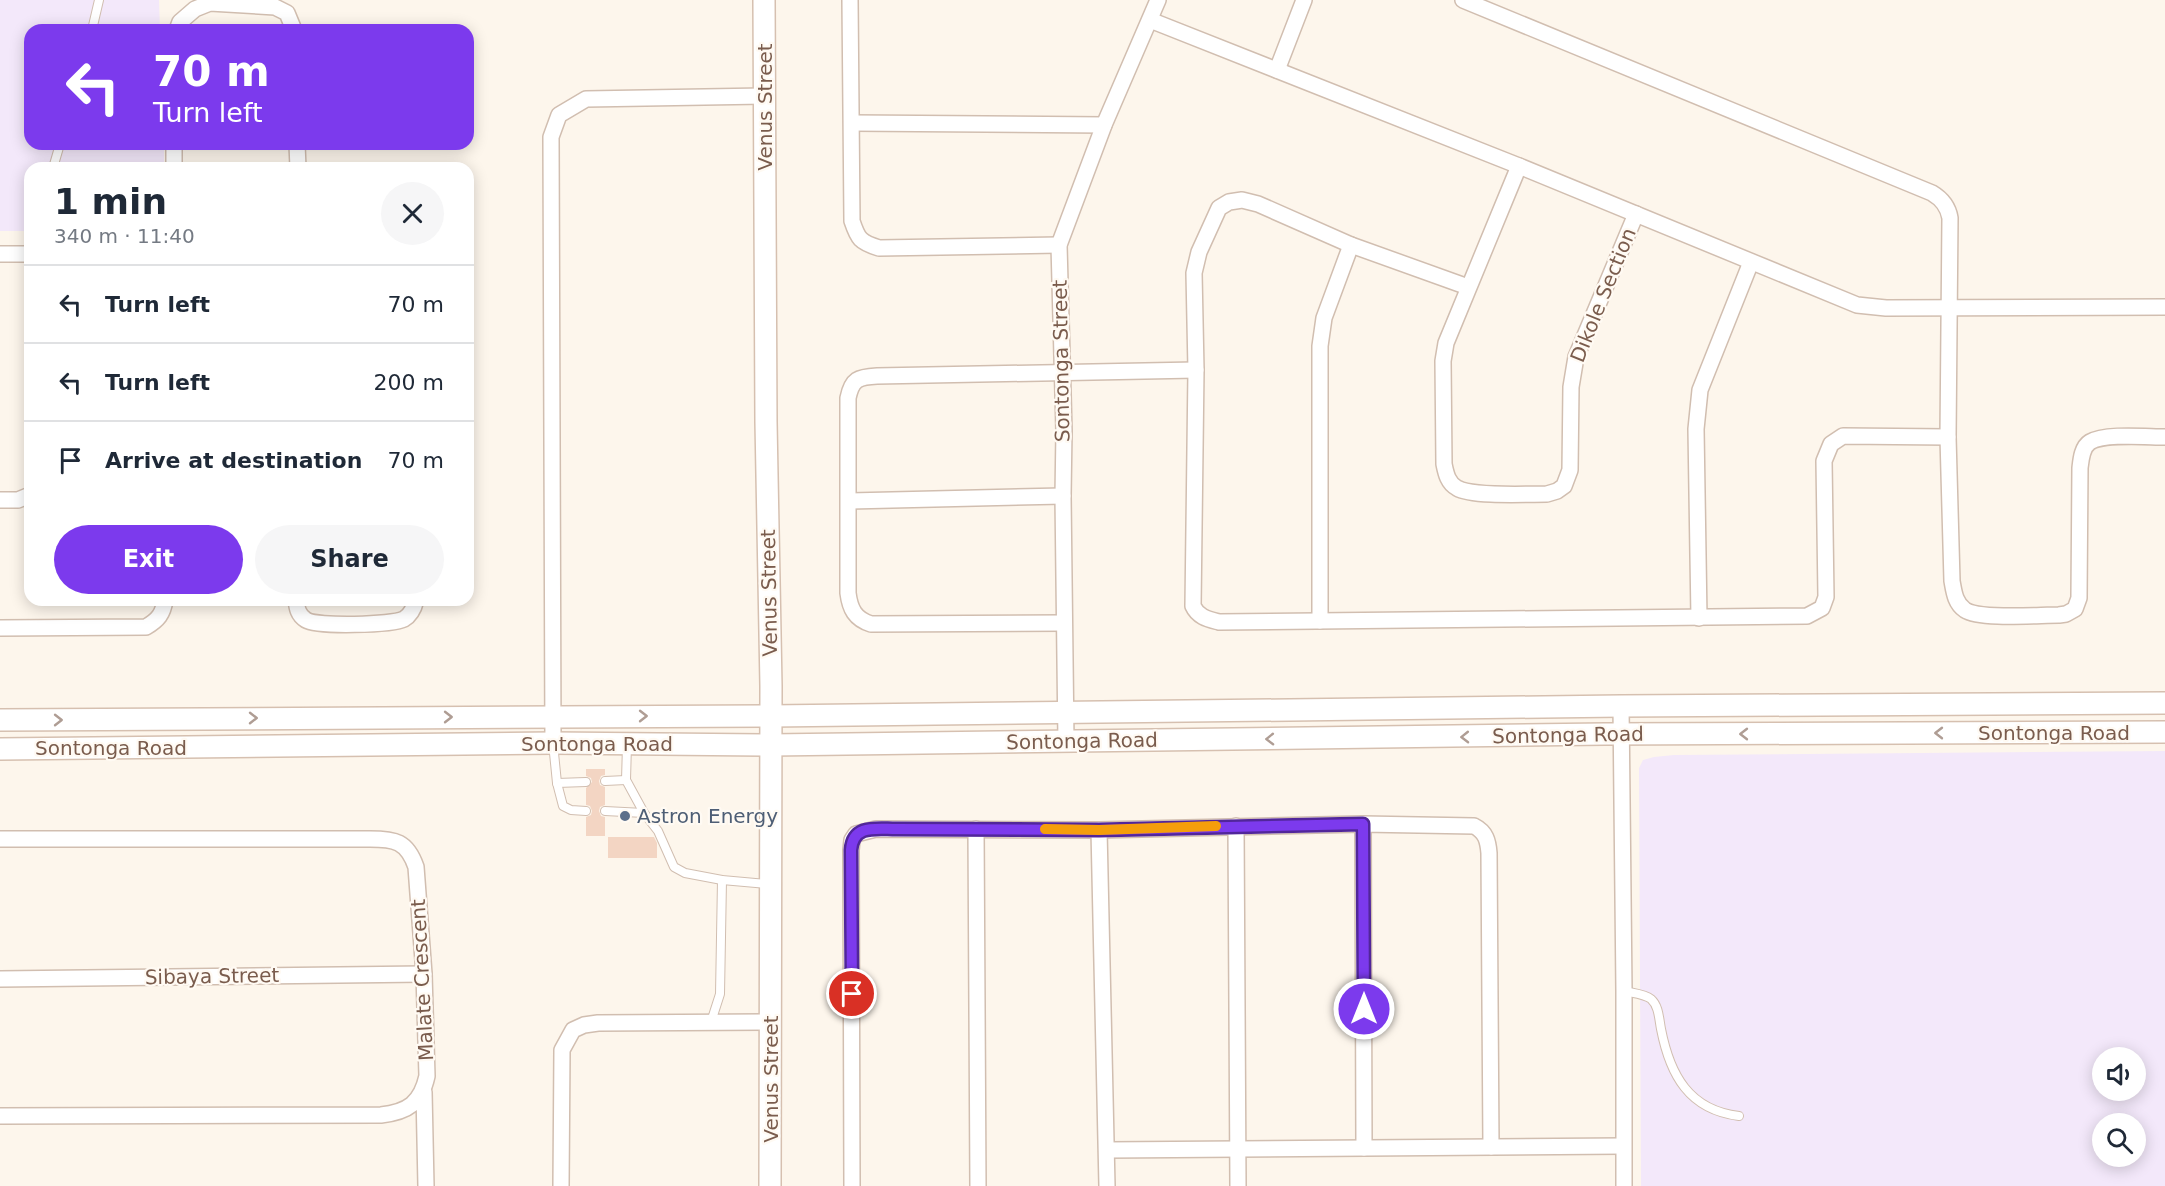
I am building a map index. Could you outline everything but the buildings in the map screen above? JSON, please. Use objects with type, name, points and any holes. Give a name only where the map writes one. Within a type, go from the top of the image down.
[{"type":"main road","name":"Venus Street","points":[[764,0],[766,422],[771,716],[770,1186]]},
{"type":"main road","name":"Sontonga Road","points":[[0,720],[771,716],[1065,711],[2165,703]]},
{"type":"main road","name":"Sontonga Road","points":[[0,749],[554,744],[771,745],[1621,734],[2165,732]]},
{"type":"street","points":[[850,0],[852,221],[857,236],[865,244],[879,248],[1059,245]]},
{"type":"street","name":"Sontonga Street","points":[[1066,741],[1064,431],[1059,245],[1104,125],[1158,0]]},
{"type":"street","points":[[1277,70],[1304,0]]},
{"type":"street","points":[[1463,0],[1938,196],[1947,206],[1950,218],[1948,437],[1953,591],[1963,608],[1972,614],[1984,616],[2059,615],[2075,609],[2079,598],[2080,468],[2086,447],[2091,442],[2110,438],[2165,437]]},
{"type":"street","points":[[179,24],[195,9],[210,3],[275,7],[287,13],[292,24]]},
{"type":"street","points":[[1150,20],[1519,166],[1857,305],[1886,308],[2165,307]]},
{"type":"street","points":[[554,744],[551,137],[559,115],[586,99],[765,96]]},
{"type":"street","points":[[852,123],[1104,125]]},
{"type":"street","name":"Dikole Section","points":[[1519,166],[1468,287],[1444,352],[1444,464],[1446,476],[1451,483],[1465,491],[1547,494],[1557,491],[1568,480],[1571,376],[1576,357],[1636,214]]},
{"type":"street","points":[[1468,287],[1351,245],[1258,204],[1242,200],[1229,202],[1220,208],[1199,252],[1194,273],[1196,370],[1193,606],[1196,613],[1205,619],[1220,622],[1797,618],[1819,611],[1826,597],[1824,461],[1831,444],[1843,436],[1948,437]]},
{"type":"street","points":[[1320,621],[1320,346],[1324,318],[1351,245]]},
{"type":"street","points":[[0,254],[24,254]]},
{"type":"street","points":[[1699,618],[1696,429],[1698,401],[1751,262]]},
{"type":"street","points":[[1064,623],[871,624],[855,616],[849,606],[848,593],[850,501],[848,398],[850,387],[863,377],[877,376],[1196,370]]},
{"type":"street","points":[[850,501],[1063,496]]},
{"type":"street","points":[[0,500],[18,500],[24,498]]},
{"type":"street","points":[[0,628],[146,627],[156,621],[163,612],[164,606]]},
{"type":"street","points":[[297,606],[298,612],[307,621],[322,624],[393,623],[406,618],[415,606]]},
{"type":"street","points":[[1621,706],[1624,1186]]},
{"type":"street","points":[[1363,824],[1364,1148]]},
{"type":"street","points":[[852,1186],[852,840],[856,834],[876,829],[1099,830],[1363,824],[1468,825],[1480,829],[1486,838],[1490,865],[1491,1147]]},
{"type":"street","points":[[1236,826],[1238,1186]]},
{"type":"street","points":[[976,829],[978,1186]]},
{"type":"street","points":[[1099,830],[1108,1150],[1107,1186]]},
{"type":"street","name":"Malate Crescent","points":[[0,839],[394,840],[404,846],[412,855],[416,867],[424,974],[427,1076],[424,1092],[426,1186]]},
{"type":"street","name":"Sibaya Street","points":[[0,979],[424,974]]},
{"type":"street","points":[[561,1186],[562,1050],[573,1030],[584,1024],[598,1023],[771,1022]]},
{"type":"street","points":[[0,1116],[381,1115],[399,1113],[424,1092]]},
{"type":"street","points":[[1108,1150],[1623,1146]]},
{"type":"lane","points":[[93,24],[99,0]]},
{"type":"lane","points":[[554,744],[558,795],[566,809],[586,811]]},
{"type":"lane","points":[[627,744],[626,780],[644,813],[658,831],[674,867],[685,873],[722,880],[770,884]]},
{"type":"lane","points":[[605,781],[626,780]]},
{"type":"lane","points":[[556,783],[586,782]]},
{"type":"lane","points":[[605,811],[644,813]]},
{"type":"lane","points":[[711,1022],[720,994],[722,880]]},
{"type":"lane","points":[[1624,991],[1650,997],[1657,1007],[1669,1061],[1689,1094],[1705,1107],[1723,1114],[1739,1116]]},
{"type":"shaded area","points":[[0,0],[159,0],[160,24],[24,24],[24,150],[164,150],[164,162],[24,162],[24,231],[0,231]]},
{"type":"shaded area","points":[[2165,751],[2165,1186],[1641,1186],[1639,768],[1643,760],[1654,757]]},
{"type":"slow traffic","points":[[1045,829],[1099,830],[1216,826]]},
{"type":"place","name":"Astron Energy","points":[[625,816]]},
{"type":"route","points":[[852,994],[851,850],[852,840],[856,834],[863,831],[876,829],[1099,830],[1363,824],[1364,1009]]}]
